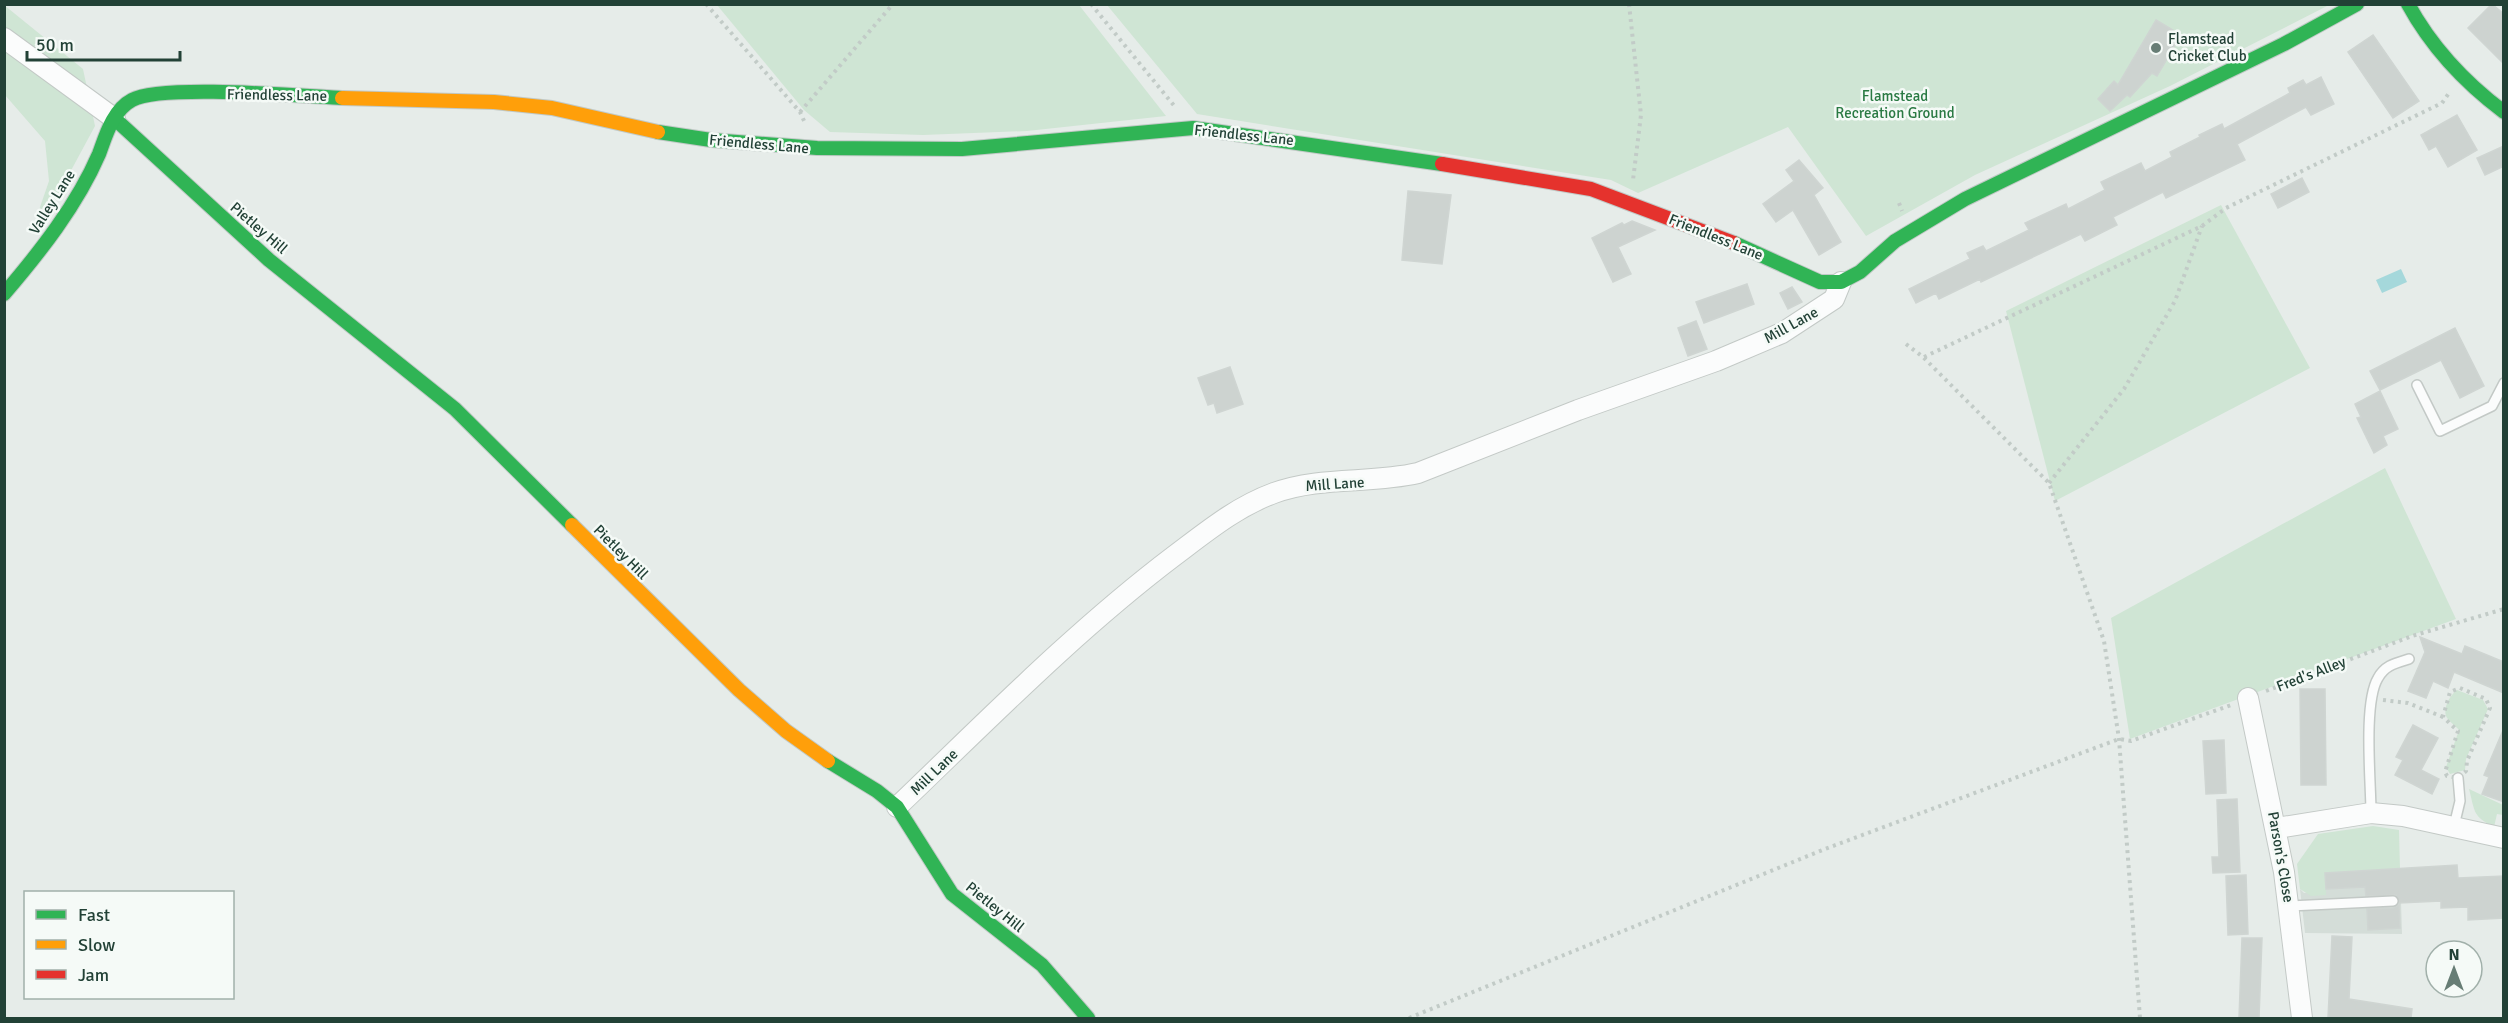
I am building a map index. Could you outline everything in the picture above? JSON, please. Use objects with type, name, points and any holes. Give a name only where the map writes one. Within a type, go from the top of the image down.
[{"type":"street","points":[[1841,282],[1851,279],[1895,241],[1965,200],[2196,88],[2357,4]]},
{"type":"street","points":[[2408,4],[2428,39],[2462,76],[2504,112]]},
{"type":"street","points":[[4,38],[115,119]]},
{"type":"street","name":"Friendless Lane","points":[[115,119],[127,104],[135,99],[183,93],[494,102],[552,108],[636,129],[711,140],[817,148],[962,149],[1193,129],[1223,130],[1437,162],[1591,189],[1732,242],[1820,282],[1841,282]]},
{"type":"street","name":"Valley Lane","points":[[4,294],[38,255],[91,170],[115,119]]},
{"type":"street","name":"Pietley Hill","points":[[115,119],[269,260],[455,409],[663,617],[770,718],[825,760],[877,791],[897,807],[952,894],[1042,965],[1069,993],[1088,1018]]},
{"type":"street","name":"Mill Lane","points":[[897,807],[1034,675],[1127,591],[1227,516],[1252,501],[1297,486],[1390,479],[1418,472],[1578,410],[1716,361],[1782,333],[1834,299],[1841,282]]},
{"type":"street","name":"Parson's Close","points":[[2248,698],[2277,828],[2290,906],[2297,993],[2302,1018]]},
{"type":"street","points":[[2277,828],[2371,813],[2403,816],[2504,838]]},
{"type":"lane","points":[[2417,385],[2440,431],[2492,406],[2504,383]]},
{"type":"lane","points":[[2371,813],[2371,699],[2378,678],[2389,665],[2409,659]]},
{"type":"lane","points":[[2454,826],[2460,801],[2458,778]]},
{"type":"lane","points":[[2290,906],[2393,901]]},
{"type":"path","points":[[706,4],[800,112],[817,148]]},
{"type":"path","points":[[800,112],[892,4]]},
{"type":"path","points":[[1091,4],[1193,129]]},
{"type":"path","points":[[1629,4],[1641,115],[1630,202]]},
{"type":"path","points":[[1923,357],[2202,226],[2226,208],[2442,103],[2462,76]]},
{"type":"path","points":[[2049,483],[2124,389],[2175,301],[2202,226]]},
{"type":"path","points":[[1906,344],[1923,357],[2049,483],[2104,641],[2119,739],[2140,1018]]},
{"type":"path","name":"Fred's Alley","points":[[1409,1018],[1826,849],[2119,739],[2131,741],[2412,636],[2504,609]]},
{"type":"path","points":[[2371,699],[2408,702],[2443,717],[2458,731],[2445,772],[2447,776],[2458,778],[2466,771],[2467,761],[2489,713],[2489,702],[2460,688],[2455,689],[2447,698],[2443,717]]},
{"type":"shaded area","points":[[2400,869],[2402,934],[2305,933],[2300,889],[2304,893],[2326,889],[2325,873]]},
{"type":"green space","points":[[4,5],[83,69],[95,126],[47,215],[39,210],[49,181],[45,141],[5,95]]},
{"type":"green space","points":[[717,5],[1079,5],[1166,116],[1027,131],[923,135],[830,132],[804,110]]},
{"type":"green space","name":"Flamstead Recreation Ground","points":[[1107,5],[2329,5],[2170,86],[1975,175],[1866,236],[1788,127],[1638,193],[1611,180],[1197,114]]},
{"type":"green space","points":[[2221,205],[2310,368],[2055,501],[2006,311]]},
{"type":"green space","points":[[2385,468],[2456,619],[2130,739],[2111,618]]},
{"type":"green space","points":[[2457,690],[2483,700],[2488,709],[2466,759],[2465,770],[2450,774],[2446,767],[2459,730],[2447,718],[2445,712],[2450,698]]},
{"type":"green space","points":[[2469,789],[2503,805],[2503,815],[2497,814],[2494,827],[2478,816]]},
{"type":"green space","points":[[2373,826],[2399,830],[2400,869],[2325,873],[2326,895],[2311,896],[2300,889],[2297,864],[2318,834]]},
{"type":"water","points":[[2401,269],[2407,282],[2382,293],[2376,280]]},
{"type":"building","points":[[2492,4],[2504,14],[2504,64],[2468,28]]},
{"type":"building","points":[[2156,20],[2181,35],[2157,76],[2152,73],[2130,97],[2127,95],[2110,111],[2098,99],[2114,81],[2118,85]]},
{"type":"building","points":[[2373,35],[2419,101],[2393,118],[2348,52]]},
{"type":"building","points":[[2321,77],[2334,104],[2311,115],[2306,107],[2237,144],[2245,160],[2166,198],[2163,192],[2113,217],[2117,225],[2085,241],[2081,234],[1981,282],[1980,279],[1939,299],[1936,293],[1916,303],[1909,289],[1970,259],[1967,253],[1983,246],[1986,251],[2029,230],[2025,223],[2066,204],[2068,209],[2105,190],[2101,182],[2141,163],[2145,171],[2172,157],[2170,152],[2200,137],[2199,135],[2222,124],[2224,129],[2290,93],[2288,88],[2303,80],[2306,85]]},
{"type":"building","points":[[2457,115],[2477,150],[2448,167],[2436,146],[2429,150],[2421,135]]},
{"type":"building","points":[[2504,146],[2504,166],[2485,175],[2477,158]]},
{"type":"building","points":[[1799,160],[1823,188],[1814,195],[1841,242],[1819,255],[1793,210],[1776,222],[1763,204],[1794,181],[1786,170]]},
{"type":"building","points":[[2302,178],[2309,192],[2278,208],[2271,194]]},
{"type":"building","points":[[1408,191],[1451,195],[1442,264],[1402,260]]},
{"type":"building","points":[[1632,221],[1655,230],[1618,247],[1631,274],[1613,282],[1592,238],[1622,223],[1624,225]]},
{"type":"building","points":[[1747,284],[1754,304],[1704,323],[1696,302]]},
{"type":"building","points":[[1792,287],[1802,302],[1788,309],[1780,293]]},
{"type":"building","points":[[1696,321],[1707,349],[1688,356],[1678,328]]},
{"type":"building","points":[[2455,328],[2484,386],[2460,398],[2441,360],[2380,390],[2370,371]]},
{"type":"building","points":[[1230,367],[1243,404],[1217,413],[1214,403],[1208,405],[1198,378]]},
{"type":"building","points":[[2380,391],[2398,429],[2383,436],[2387,445],[2374,453],[2357,418],[2361,417],[2355,404]]},
{"type":"building","points":[[2420,637],[2462,654],[2465,646],[2504,662],[2504,693],[2454,672],[2448,688],[2433,681],[2426,698],[2408,691],[2425,652]]},
{"type":"building","points":[[2300,689],[2325,689],[2326,785],[2301,785]]},
{"type":"building","points":[[2413,725],[2438,738],[2421,770],[2439,779],[2432,794],[2395,775],[2403,760],[2396,757]]},
{"type":"building","points":[[2504,728],[2504,802],[2482,794],[2489,777],[2484,775]]},
{"type":"building","points":[[2224,740],[2226,793],[2206,794],[2203,741]]},
{"type":"building","points":[[2237,799],[2240,872],[2213,873],[2212,857],[2219,857],[2217,800]]},
{"type":"building","points":[[2457,865],[2458,878],[2504,876],[2504,918],[2468,920],[2468,907],[2441,908],[2441,901],[2399,903],[2396,895],[2366,896],[2365,887],[2326,889],[2325,873]]},
{"type":"building","points":[[2246,875],[2248,934],[2228,935],[2226,876]]},
{"type":"building","points":[[2399,905],[2400,928],[2368,930],[2367,909],[2393,908]]},
{"type":"building","points":[[2332,936],[2352,937],[2349,999],[2412,1009],[2411,1018],[2328,1018]]},
{"type":"building","points":[[2242,938],[2262,938],[2259,1018],[2239,1018]]},
{"type":"traffic: fast","points":[[1734,243],[1820,282],[1841,282],[1860,272],[1895,241],[1965,199],[2284,44],[2357,4]]},
{"type":"traffic: fast","points":[[2408,4],[2438,50],[2462,76],[2504,112]]},
{"type":"traffic: fast","points":[[4,294],[69,210],[90,173],[115,116],[125,104],[148,95],[201,92],[342,98]]},
{"type":"traffic: fast","points":[[115,119],[269,260],[455,409],[572,525]]},
{"type":"traffic: fast","points":[[658,132],[711,140],[817,148],[962,149],[1193,128],[1442,164]]},
{"type":"traffic: fast","points":[[828,761],[877,791],[897,807],[952,894],[1042,965],[1088,1018]]},
{"type":"traffic: slow","points":[[342,98],[494,102],[552,108],[658,132]]},
{"type":"traffic: slow","points":[[572,525],[739,690],[786,731],[828,761]]},
{"type":"traffic: jam","points":[[1442,164],[1591,189],[1734,243]]},
{"type":"place","name":"Flamstead Cricket Club","points":[[2156,48]]}]
